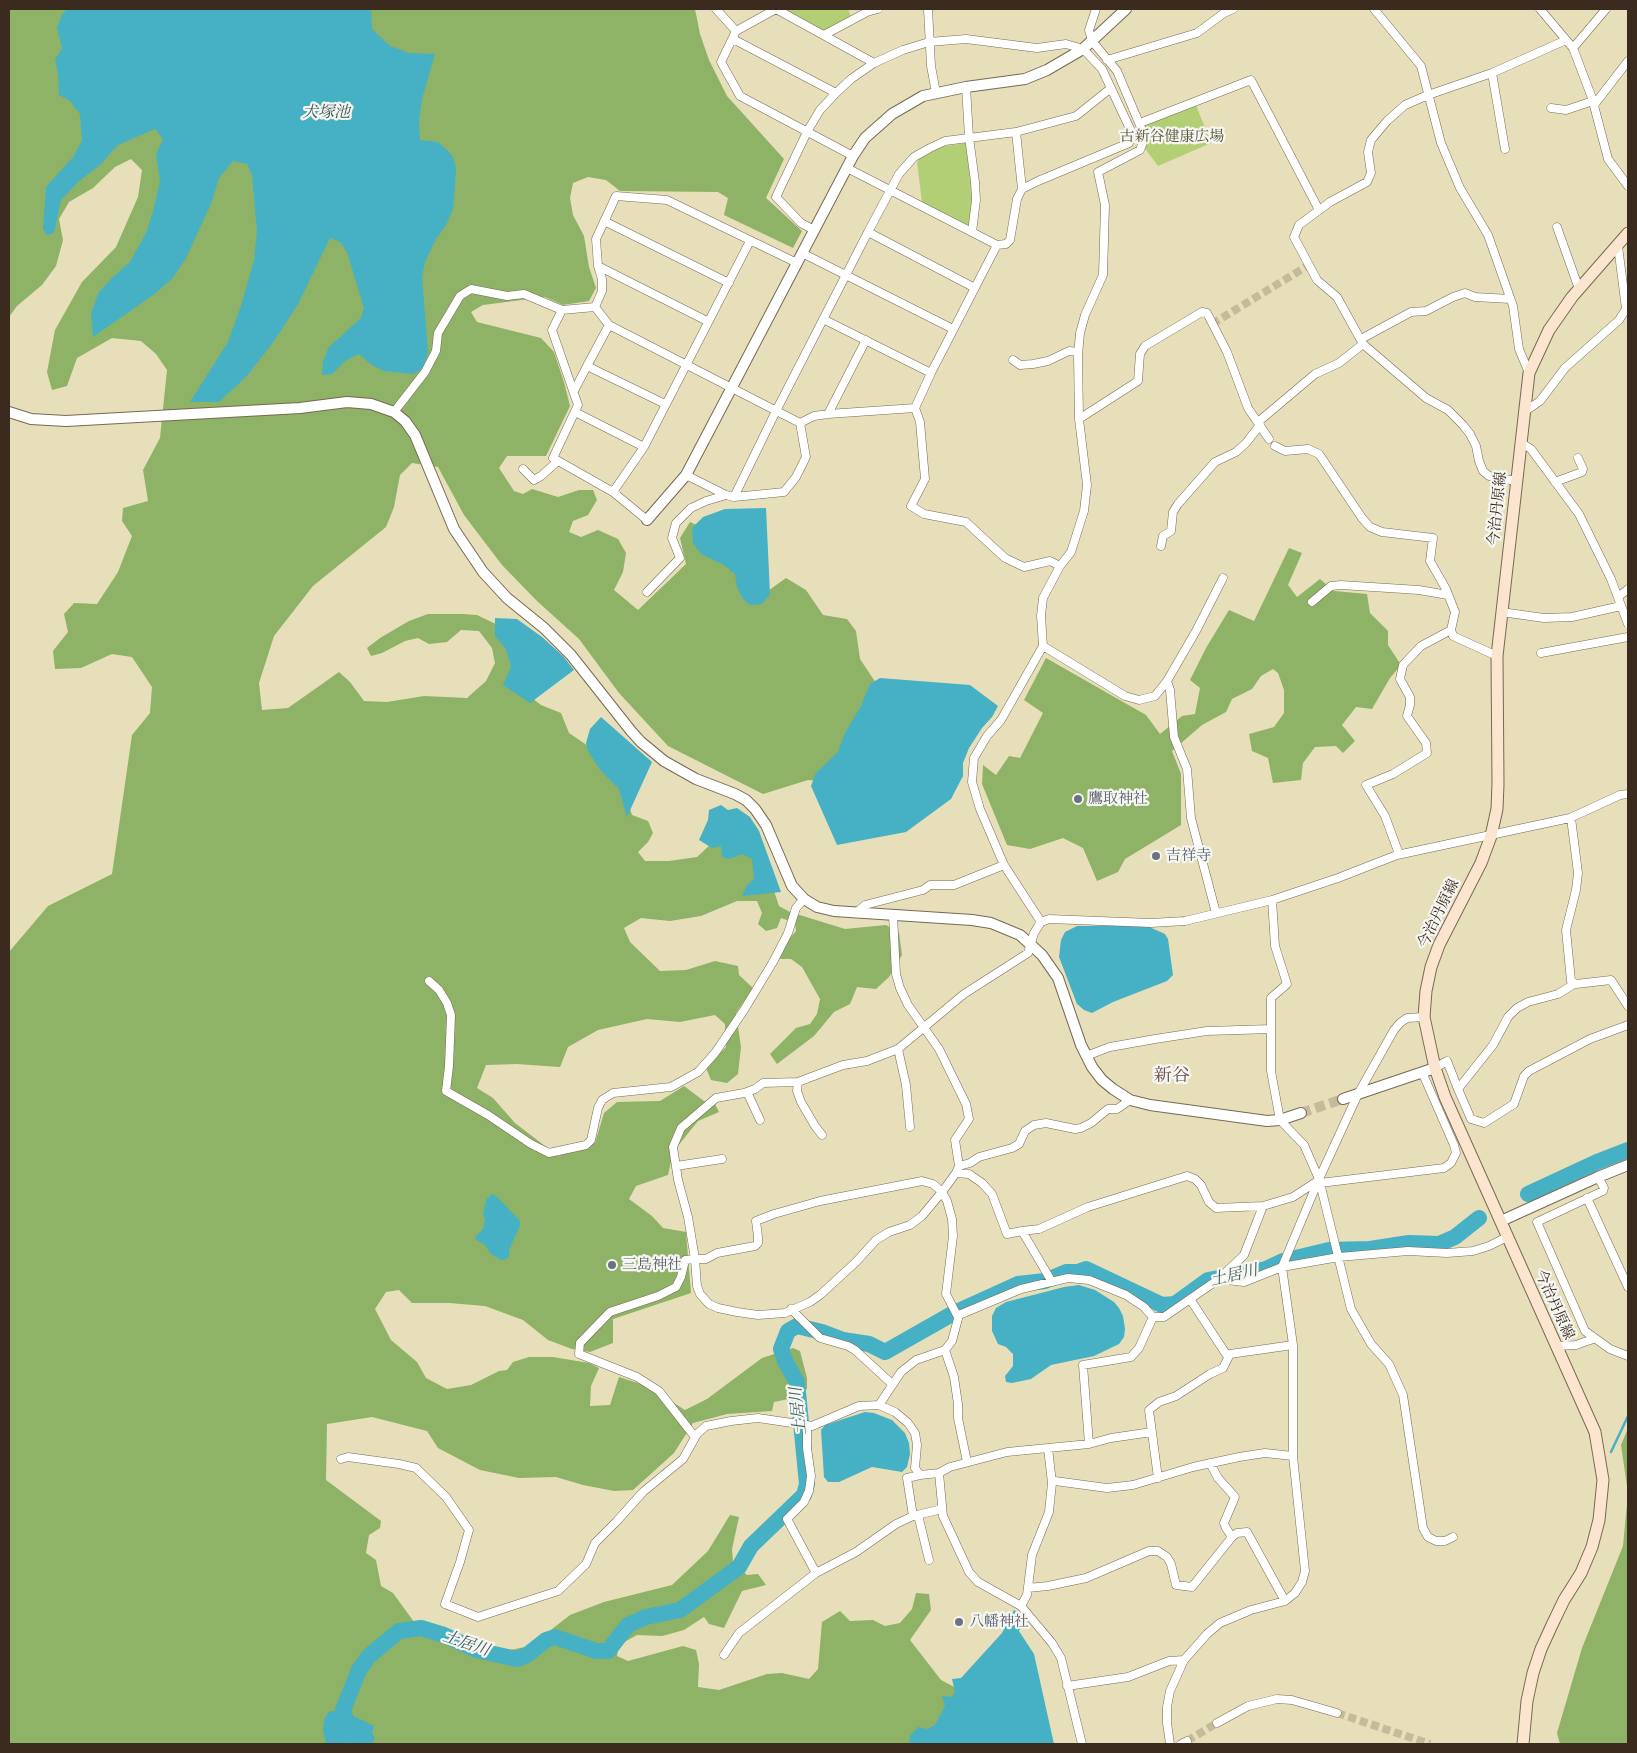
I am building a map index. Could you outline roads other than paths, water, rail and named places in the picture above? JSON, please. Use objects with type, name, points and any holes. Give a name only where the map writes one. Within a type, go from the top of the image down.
[{"type":"main road","name":"今治丹原線","points":[[1523,1744],[1527,1701],[1541,1649],[1564,1600],[1581,1573],[1592,1547],[1599,1520],[1603,1480],[1595,1432],[1445,1097],[1435,1068],[1424,1017],[1430,967],[1438,945],[1481,863],[1491,836],[1497,809],[1496,656],[1529,373],[1549,330],[1579,289],[1628,234]]},
{"type":"street","points":[[716,9],[736,31]]},
{"type":"street","points":[[853,156],[740,96],[721,62],[736,31],[776,9],[874,63]]},
{"type":"street","points":[[824,35],[867,12],[878,9]]},
{"type":"street","points":[[928,9],[931,66],[936,93]]},
{"type":"street","points":[[1041,922],[1004,864],[980,808],[972,782],[974,758],[1001,720],[1042,646],[1041,616],[1044,598],[1060,566],[1071,552],[1085,503],[1087,485],[1080,419],[1078,352],[1080,333],[1085,315],[1103,275],[1105,205],[1098,172],[1140,150],[1145,137],[1118,71],[1092,41],[1089,30],[1096,9]]},
{"type":"street","points":[[562,310],[552,330],[578,404],[553,458],[613,492],[646,520],[686,475],[853,156],[865,138],[892,114],[923,96],[966,87],[1025,79],[1047,70],[1083,49],[1126,9]]},
{"type":"street","points":[[1107,60],[1197,33],[1224,13],[1233,9]]},
{"type":"street","points":[[1374,9],[1421,66],[1441,143],[1460,188],[1488,235],[1513,306],[1519,349],[1529,373]]},
{"type":"street","points":[[1540,9],[1573,48],[1593,103],[1608,159],[1628,186]]},
{"type":"street","points":[[1573,48],[1606,9]]},
{"type":"street","points":[[732,39],[836,93]]},
{"type":"street","points":[[814,230],[801,223],[776,197],[807,132],[820,110],[851,79],[874,63],[903,50],[929,42],[966,39],[1037,48],[1066,44],[1083,49],[1102,69],[1131,131],[1129,143],[1022,189]]},
{"type":"street","points":[[1516,481],[1492,477],[1484,471],[1473,440],[1463,425],[1448,410],[1426,398],[1362,342],[1337,297],[1318,280],[1294,237],[1300,225],[1319,210],[1367,182],[1371,173],[1368,152],[1371,140],[1387,121],[1405,106],[1428,95],[1492,73],[1566,40]]},
{"type":"street","points":[[1551,108],[1566,110],[1593,103],[1628,61]]},
{"type":"street","points":[[1492,73],[1505,149]]},
{"type":"street","points":[[1140,123],[1251,80],[1319,210]]},
{"type":"street","points":[[966,87],[976,200],[972,232]]},
{"type":"street","points":[[730,496],[899,174],[914,158],[945,141],[1016,132],[1076,116],[1111,88]]},
{"type":"street","points":[[847,168],[997,245],[1006,244],[1010,240],[1017,199],[1022,189],[1016,132]]},
{"type":"street","points":[[595,307],[602,291],[596,239],[616,196],[667,200],[797,263]]},
{"type":"street","points":[[604,221],[729,283]]},
{"type":"street","points":[[1557,227],[1579,289]]},
{"type":"street","points":[[868,232],[976,288]]},
{"type":"street","points":[[613,492],[644,447],[750,241]]},
{"type":"street","points":[[997,245],[915,408],[920,422],[925,479],[911,506],[924,514],[966,522],[1005,558],[1024,567],[1050,561],[1060,566]]},
{"type":"street","points":[[1524,412],[1540,401],[1565,368],[1619,320],[1627,309],[1618,246]]},
{"type":"street","points":[[802,253],[953,330]]},
{"type":"street","points":[[598,266],[707,322]]},
{"type":"street","points":[[394,412],[425,372],[436,351],[438,333],[460,296],[471,289],[507,296],[524,294],[562,310],[595,307]]},
{"type":"street","points":[[1160,546],[1163,536],[1171,531],[1173,512],[1178,504],[1215,462],[1236,452],[1246,443],[1259,423],[1315,374],[1339,363],[1362,342],[1411,312],[1426,311],[1465,293],[1475,297],[1510,299]]},
{"type":"street","points":[[595,307],[608,325],[800,423]]},
{"type":"street","points":[[1080,419],[1138,381],[1140,354],[1145,346],[1202,312],[1207,313],[1227,352],[1248,408],[1269,439]]},
{"type":"street","points":[[823,319],[931,373]]},
{"type":"street","points":[[574,391],[608,325]]},
{"type":"street","points":[[828,414],[866,340]]},
{"type":"street","points":[[1014,360],[1020,365],[1033,364],[1048,361],[1069,352],[1078,352]]},
{"type":"street","points":[[587,366],[665,404]]},
{"type":"street","points":[[9,412],[31,419],[66,420],[300,408],[347,402],[371,404],[394,412],[405,421],[415,434],[454,529],[483,572],[507,598],[544,628],[571,655],[641,742],[664,761],[696,779],[735,794],[746,800],[755,809],[766,825],[792,886],[804,899],[817,908],[834,911],[972,920],[991,923],[1020,935],[1042,954],[1058,978],[1086,1056],[1102,1080],[1130,1100],[1150,1106],[1254,1120],[1280,1120],[1301,1113]]},
{"type":"street","points":[[800,423],[814,416],[828,414],[915,408]]},
{"type":"street","points":[[575,412],[644,447]]},
{"type":"street","points":[[647,592],[680,558],[672,538],[676,523],[691,508],[706,500],[730,496],[784,492],[796,477],[806,457],[800,423]]},
{"type":"street","points":[[1520,442],[1530,448],[1587,527],[1628,624]]},
{"type":"street","points":[[1275,446],[1285,451],[1308,449],[1320,454],[1362,518],[1370,527],[1382,532],[1433,538],[1430,561],[1455,612],[1451,630],[1453,636],[1496,656]]},
{"type":"street","points":[[1555,482],[1582,472],[1583,470],[1578,458]]},
{"type":"street","points":[[523,469],[534,480],[558,461]]},
{"type":"street","points":[[686,475],[730,496]]},
{"type":"street","points":[[1042,646],[1125,696],[1139,700],[1155,696],[1167,682],[1223,578]]},
{"type":"street","points":[[1312,602],[1332,586],[1341,585],[1419,590],[1448,595]]},
{"type":"street","points":[[1618,597],[1628,589]]},
{"type":"street","points":[[1502,612],[1544,618],[1572,617],[1621,606]]},
{"type":"street","points":[[1399,854],[1385,816],[1366,786],[1393,774],[1426,752],[1426,742],[1407,716],[1410,697],[1400,679],[1403,665],[1421,646],[1451,630]]},
{"type":"street","points":[[1541,653],[1628,637]]},
{"type":"street","points":[[1167,682],[1170,690],[1174,737],[1188,769],[1191,818],[1216,913]]},
{"type":"street","points":[[1130,1100],[1117,1109],[1108,1108],[1091,1124],[1081,1128],[1075,1129],[1046,1123],[1034,1125],[1025,1131],[1019,1144],[1012,1148],[979,1157],[958,1170],[922,1216],[910,1225],[890,1232],[876,1240],[856,1262],[810,1302],[785,1313],[758,1315],[718,1308],[710,1304],[700,1294],[697,1286],[695,1259],[688,1217],[676,1166],[674,1147],[682,1128],[716,1098],[747,1092],[756,1089],[764,1083],[798,1082],[842,1065],[867,1061],[898,1049],[964,994],[1028,953],[1030,943],[1041,922],[1049,919],[1151,923],[1186,920],[1272,900],[1338,878],[1399,854],[1571,818],[1620,795],[1628,794]]},
{"type":"street","points":[[1571,818],[1578,873],[1576,890],[1566,930],[1571,981],[1574,984]]},
{"type":"street","points":[[856,913],[865,905],[923,890],[930,885],[954,885],[1004,864]]},
{"type":"street","points":[[429,981],[439,990],[447,1003],[451,1015],[446,1091],[488,1115],[531,1144],[549,1152],[586,1145],[591,1140],[598,1108],[602,1100],[613,1093],[671,1087],[698,1072],[704,1066],[720,1046],[763,978],[788,933],[796,908],[804,899]]},
{"type":"street","points":[[1272,900],[1275,946],[1287,984],[1271,998],[1271,1071],[1280,1120],[1304,1145],[1319,1181],[1351,1309],[1371,1344],[1389,1364],[1403,1395],[1423,1528],[1428,1537],[1436,1541],[1445,1541],[1452,1537]]},
{"type":"street","points":[[893,915],[896,974],[900,988],[917,1020],[924,1026],[939,1049],[966,1104],[969,1119],[955,1140],[958,1170]]},
{"type":"street","points":[[1458,1089],[1493,1045],[1508,1017],[1517,1008],[1528,1002],[1558,994],[1574,984],[1611,980],[1628,1006]]},
{"type":"street","points":[[1170,1744],[1166,1723],[1167,1707],[1170,1691],[1184,1660],[1206,1634],[1220,1623],[1251,1610],[1285,1601],[1295,1593],[1302,1582],[1305,1570],[1293,1456],[1293,1345],[1282,1267],[1358,1094],[1400,1023],[1407,1018],[1424,1017]]},
{"type":"street","points":[[1343,1099],[1435,1068],[1447,1061],[1471,1119],[1484,1123],[1514,1104],[1524,1076],[1529,1070],[1590,1040],[1628,1025]]},
{"type":"street","points":[[1086,1056],[1110,1047],[1164,1037],[1208,1031],[1271,1029]]},
{"type":"street","points":[[898,1049],[906,1085],[910,1127]]},
{"type":"street","points":[[958,1170],[982,1182],[992,1194],[1007,1234],[1039,1230],[1088,1207],[1187,1176],[1195,1179],[1201,1185],[1209,1202],[1216,1208],[1263,1206],[1293,1197],[1319,1181],[1444,1168],[1451,1163],[1456,1153],[1422,1072]]},
{"type":"street","points":[[798,1082],[797,1091],[801,1102],[814,1126],[822,1134]]},
{"type":"street","points":[[747,1092],[760,1120]]},
{"type":"street","points":[[676,1166],[722,1158]]},
{"type":"street","points":[[1501,1221],[1598,1176],[1628,1165]]},
{"type":"street","points":[[1598,1176],[1604,1188],[1603,1191],[1537,1222],[1584,1331],[1610,1349],[1628,1356]]},
{"type":"street","points":[[695,1437],[659,1390],[637,1377],[579,1354],[580,1343],[610,1312],[658,1296],[676,1287],[681,1277],[685,1260],[706,1259],[717,1253],[755,1246],[758,1238],[756,1221],[774,1214],[820,1202],[922,1181],[933,1184],[942,1192],[952,1219],[953,1236],[946,1294],[958,1316],[952,1341],[945,1350],[916,1360],[901,1372],[879,1404]]},
{"type":"street","points":[[1587,1198],[1628,1287]]},
{"type":"street","points":[[958,1316],[1021,1289],[1068,1278],[1089,1280],[1126,1295],[1144,1307],[1153,1317],[1164,1317],[1219,1280],[1244,1255],[1263,1206]]},
{"type":"street","points":[[1022,1232],[1051,1282]]},
{"type":"street","points":[[1219,1280],[1244,1282],[1282,1267],[1339,1257],[1408,1251],[1447,1253],[1473,1251],[1507,1237]]},
{"type":"street","points":[[1190,1299],[1228,1357]]},
{"type":"street","points":[[791,1309],[820,1338],[855,1350],[892,1384]]},
{"type":"street","points":[[1089,1444],[1083,1365],[1131,1357],[1139,1348],[1153,1317]]},
{"type":"street","points":[[1556,1346],[1576,1345],[1593,1339]]},
{"type":"street","points":[[1158,1478],[1149,1410],[1158,1402],[1176,1396],[1223,1368],[1230,1354],[1293,1345]]},
{"type":"street","points":[[945,1350],[954,1377],[958,1418],[967,1462]]},
{"type":"street","points":[[340,1459],[348,1457],[416,1468],[446,1497],[469,1530],[458,1570],[445,1604],[478,1617],[558,1591],[586,1564],[595,1544],[643,1492],[683,1458],[695,1437],[706,1426],[758,1418],[812,1426],[859,1406],[879,1404],[895,1412],[908,1423],[917,1445],[915,1468],[920,1475]]},
{"type":"street","points":[[807,1426],[807,1448],[811,1476],[809,1492],[804,1502],[787,1519],[816,1573]]},
{"type":"street","points":[[929,1560],[907,1478],[939,1473],[950,1467],[1008,1452],[1089,1444],[1111,1438],[1152,1432]]},
{"type":"street","points":[[1021,1606],[1027,1595],[1032,1556],[1049,1512],[1052,1483],[1048,1448]]},
{"type":"street","points":[[1052,1483],[1055,1481],[1107,1488],[1133,1485],[1210,1463],[1265,1453],[1293,1456]]},
{"type":"street","points":[[1210,1463],[1218,1478],[1235,1497],[1224,1523],[1232,1537]]},
{"type":"street","points":[[939,1473],[943,1516],[969,1572],[978,1582],[1021,1606],[1052,1643],[1061,1658],[1082,1744]]},
{"type":"street","points":[[724,1655],[740,1633],[816,1573],[856,1552],[890,1528],[916,1516],[942,1509]]},
{"type":"street","points":[[1028,1588],[1086,1578],[1149,1551],[1158,1551],[1167,1557],[1171,1564],[1176,1585],[1192,1587],[1232,1537],[1237,1533],[1247,1532],[1285,1601]]},
{"type":"street","points":[[1067,1686],[1128,1678],[1169,1661],[1184,1660]]},
{"type":"street","points":[[1217,1723],[1248,1706],[1277,1700],[1292,1700],[1336,1714]]},
{"type":"water","name":"犬塚池","points":[[67,9],[371,9],[372,29],[390,46],[409,53],[435,54],[422,99],[419,121],[420,140],[438,142],[452,155],[456,168],[453,209],[425,262],[422,277],[428,353],[423,367],[419,371],[413,374],[384,371],[372,365],[359,354],[345,361],[332,374],[322,375],[323,361],[329,347],[361,318],[364,308],[347,252],[340,242],[330,238],[298,304],[274,341],[247,376],[219,402],[190,402],[228,342],[241,306],[254,260],[257,232],[252,175],[247,164],[233,161],[219,178],[211,204],[186,258],[172,279],[153,295],[93,337],[91,313],[99,292],[130,262],[146,233],[160,181],[156,154],[163,139],[155,129],[118,145],[100,165],[79,181],[61,200],[54,233],[47,235],[43,229],[46,187],[74,156],[82,140],[80,114],[69,100],[59,95],[58,73],[55,60],[62,48],[57,28],[62,15]]},
{"type":"water","points":[[766,508],[770,594],[762,604],[750,605],[743,599],[737,587],[735,574],[724,565],[701,554],[693,543],[692,528],[703,517],[725,509]]},
{"type":"water","points":[[495,618],[517,619],[542,637],[563,656],[574,670],[530,703],[503,685],[511,667],[506,649],[495,636]]},
{"type":"water","points":[[880,678],[970,685],[998,706],[969,748],[963,763],[963,776],[951,799],[906,832],[837,845],[811,786],[816,773],[838,752],[845,733],[861,706],[870,684]]},
{"type":"water","points":[[601,717],[652,762],[627,817],[619,789],[601,771],[588,751],[586,743],[590,729]]},
{"type":"water","points":[[721,805],[728,810],[737,808],[750,817],[759,831],[781,892],[742,896],[747,885],[754,879],[752,859],[742,854],[730,859],[722,857],[721,846],[712,848],[699,840],[708,820],[709,810]]},
{"type":"water","points":[[1145,925],[1165,934],[1168,939],[1173,975],[1167,981],[1113,1002],[1092,1013],[1084,1010],[1077,1004],[1059,957],[1061,940],[1065,932],[1077,926]]},
{"type":"water","points":[[492,1194],[520,1221],[520,1226],[509,1250],[509,1257],[501,1260],[491,1254],[485,1245],[475,1239],[483,1229],[485,1220],[483,1214],[486,1200]]},
{"type":"water","points":[[1079,1285],[1095,1290],[1114,1302],[1119,1308],[1123,1316],[1125,1329],[1124,1337],[1119,1344],[1094,1356],[1051,1365],[1031,1379],[1012,1383],[1006,1382],[1005,1376],[1013,1366],[1013,1354],[1006,1347],[998,1344],[992,1331],[992,1316],[996,1308],[1006,1302]]},
{"type":"water","points":[[865,1412],[874,1413],[892,1420],[905,1433],[909,1443],[910,1454],[907,1467],[902,1472],[872,1467],[839,1482],[828,1482],[824,1477],[821,1430],[825,1425]]},
{"type":"water","points":[[1014,1610],[1026,1617],[1019,1631],[1034,1654],[1054,1744],[909,1744],[910,1736],[918,1727],[927,1729],[935,1725],[945,1706],[942,1696],[952,1697],[955,1692],[952,1679],[961,1678],[1002,1633]]},
{"type":"water","points":[[341,1710],[374,1726],[372,1733],[375,1738],[372,1744],[331,1744],[325,1740],[323,1730],[328,1712]]},
{"type":"waterway","name":"土居川","points":[[1528,1194],[1597,1162],[1628,1150]]},
{"type":"waterway","name":"土居川","points":[[333,1744],[349,1730],[343,1710],[359,1670],[369,1656],[399,1631],[421,1628],[444,1635],[476,1650],[517,1659],[527,1655],[546,1640],[555,1637],[596,1651],[608,1651],[628,1625],[646,1617],[680,1610],[739,1567],[751,1546],[804,1495],[807,1484],[797,1382],[786,1363],[781,1349],[788,1331],[797,1326],[822,1332],[843,1340],[869,1344],[885,1352],[952,1314],[1018,1284],[1045,1281],[1066,1272],[1078,1272],[1086,1269],[1162,1305],[1175,1304],[1208,1280],[1266,1269],[1283,1261],[1329,1250],[1370,1249],[1409,1243],[1439,1244],[1455,1237],[1479,1218]]},
{"type":"waterway","points":[[1611,1452],[1628,1416]]},
{"type":"tunnel","points":[[1212,324],[1309,265]]},
{"type":"tunnel","points":[[1301,1113],[1343,1099]]},
{"type":"tunnel","points":[[1337,1713],[1430,1744]]},
{"type":"tunnel","points":[[1187,1741],[1217,1723]]},
{"type":"place","name":"鷹取神社","points":[[1078,799]]},
{"type":"place","name":"吉祥寺","points":[[1156,856]]},
{"type":"place","name":"三島神社","points":[[612,1265]]},
{"type":"place","name":"八幡神社","points":[[959,1622]]},
{"type":"district","name":"新谷","points":[[1172,1077]]},
{"type":"park label","name":"古新谷健康広場","points":[[1172,137]]}]
